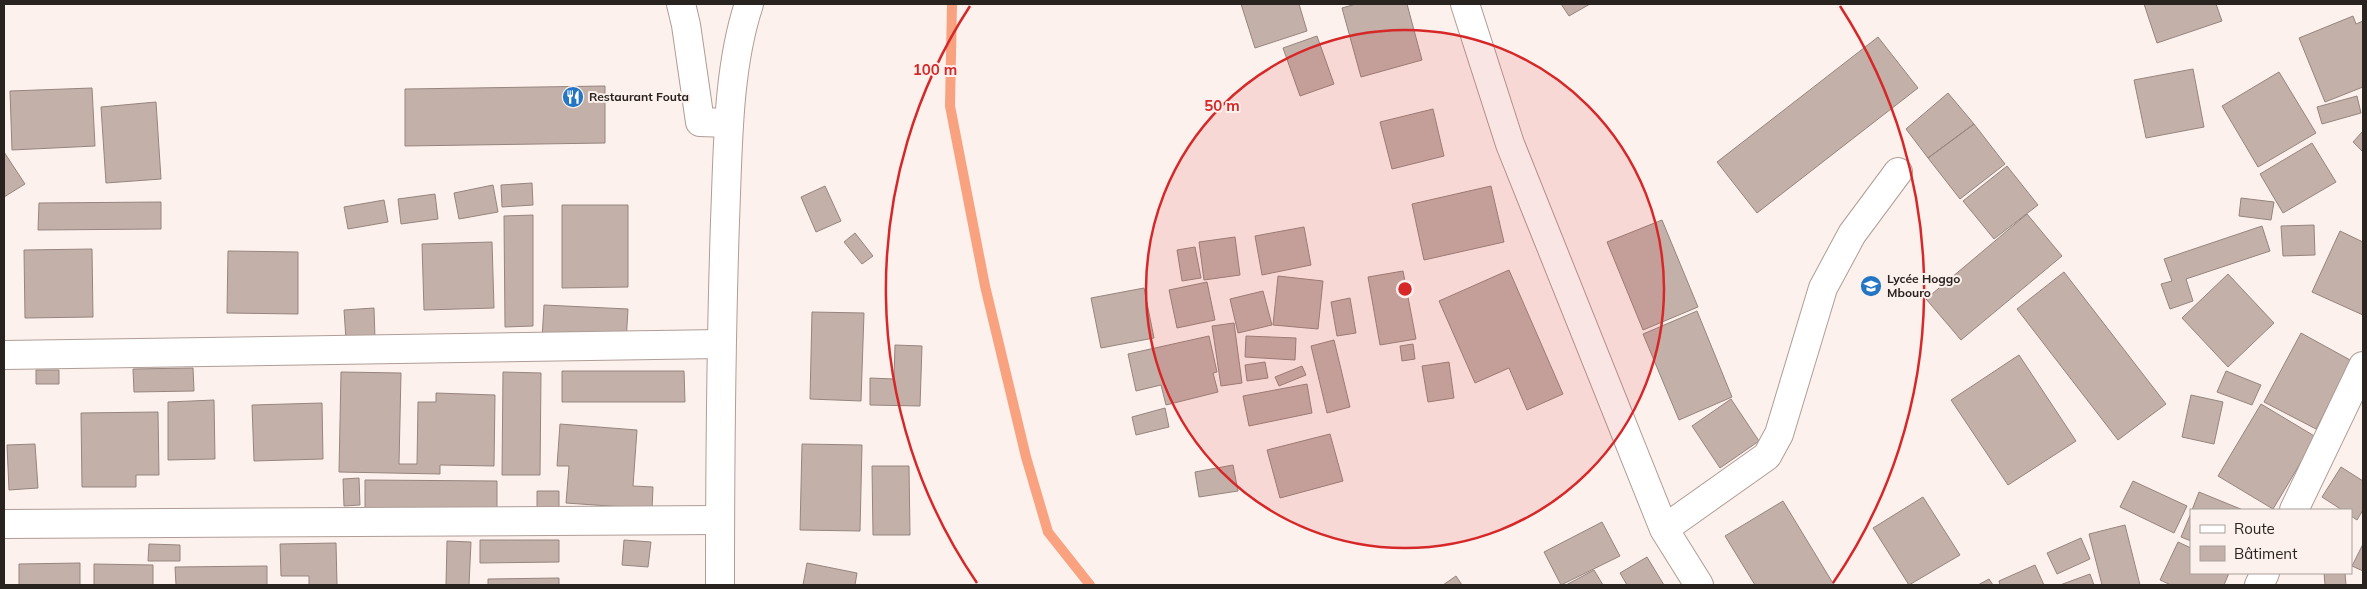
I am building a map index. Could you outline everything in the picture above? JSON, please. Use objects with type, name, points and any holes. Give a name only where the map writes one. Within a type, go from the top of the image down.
[{"type":"street","points":[[681,4],[700,122],[729,123]]},
{"type":"street","points":[[720,585],[721,344],[729,123],[742,25],[749,4]]},
{"type":"street","points":[[1465,4],[1510,144],[1664,529],[1699,585]]},
{"type":"street","points":[[1664,529],[1767,456],[1779,434],[1823,288],[1852,234],[1898,172]]},
{"type":"street","points":[[4,355],[721,344]]},
{"type":"street","points":[[2294,509],[2363,366]]},
{"type":"street","points":[[4,524],[720,520]]},
{"type":"building","points":[[1241,4],[1299,4],[1307,31],[1255,48]]},
{"type":"building","points":[[1356,4],[1407,4],[1422,60],[1361,77],[1342,8]]},
{"type":"building","points":[[1561,4],[1590,4],[1569,16]]},
{"type":"building","points":[[2144,4],[2216,4],[2222,21],[2157,43]]},
{"type":"building","points":[[2353,16],[2356,24],[2363,21],[2363,87],[2325,102],[2299,38]]},
{"type":"building","points":[[1317,36],[1334,84],[1300,96],[1283,48]]},
{"type":"building","points":[[1878,37],[1918,88],[1757,213],[1717,162]]},
{"type":"building","points":[[2193,69],[2204,127],[2146,138],[2134,80]]},
{"type":"building","points":[[2279,72],[2316,133],[2258,167],[2222,106]]},
{"type":"building","points":[[605,86],[605,143],[405,146],[405,89]]},
{"type":"building","points":[[92,88],[95,146],[12,150],[10,91]]},
{"type":"building","points":[[1948,93],[1974,124],[1928,158],[1906,129]]},
{"type":"building","points":[[2357,96],[2361,113],[2322,124],[2317,107]]},
{"type":"building","points":[[156,102],[161,179],[106,183],[101,107]]},
{"type":"building","points":[[1433,109],[1444,156],[1392,169],[1380,122]]},
{"type":"building","points":[[1974,124],[2005,164],[1960,199],[1928,158]]},
{"type":"building","points":[[2363,131],[2363,152],[2353,142]]},
{"type":"building","points":[[2312,143],[2336,182],[2283,213],[2260,174]]},
{"type":"building","points":[[4,152],[25,184],[4,197]]},
{"type":"building","points":[[2007,166],[2038,205],[1994,239],[1963,201]]},
{"type":"building","points":[[532,183],[533,205],[502,207],[501,185]]},
{"type":"building","points":[[493,185],[498,212],[459,219],[454,193]]},
{"type":"building","points":[[825,186],[841,221],[816,232],[801,197]]},
{"type":"building","points":[[1491,186],[1504,242],[1424,260],[1412,204]]},
{"type":"building","points":[[435,194],[438,219],[401,224],[398,199]]},
{"type":"building","points":[[2241,198],[2274,202],[2271,220],[2239,216]]},
{"type":"building","points":[[384,200],[388,222],[348,229],[344,207]]},
{"type":"building","points":[[161,202],[161,229],[38,230],[39,203]]},
{"type":"building","points":[[562,205],[628,205],[628,287],[562,288]]},
{"type":"building","points":[[2027,214],[2062,256],[1961,340],[1926,299]]},
{"type":"building","points":[[533,215],[533,326],[505,327],[504,216]]},
{"type":"building","points":[[1662,220],[1698,307],[1643,330],[1607,242]]},
{"type":"building","points":[[2314,225],[2315,255],[2283,256],[2281,226]]},
{"type":"building","points":[[2262,226],[2270,251],[2186,279],[2193,301],[2170,309],[2161,284],[2172,281],[2164,259]]},
{"type":"building","points":[[1304,227],[1311,265],[1262,275],[1255,236]]},
{"type":"building","points":[[2340,231],[2363,242],[2363,315],[2312,292]]},
{"type":"building","points":[[855,233],[873,256],[862,264],[844,242]]},
{"type":"building","points":[[1235,237],[1240,275],[1204,280],[1199,242]]},
{"type":"building","points":[[492,242],[494,308],[424,310],[422,244]]},
{"type":"building","points":[[1195,247],[1201,278],[1182,281],[1177,250]]},
{"type":"building","points":[[92,249],[93,317],[25,318],[24,250]]},
{"type":"building","points":[[228,251],[298,252],[298,314],[227,313]]},
{"type":"building","points":[[1509,270],[1563,394],[1527,410],[1509,368],[1475,383],[1439,301]]},
{"type":"building","points":[[1403,271],[1416,339],[1380,345],[1368,277]]},
{"type":"building","points":[[2064,272],[2166,404],[2118,440],[2017,309]]},
{"type":"building","points":[[2228,274],[2274,323],[2228,367],[2182,318]]},
{"type":"building","points":[[1278,276],[1323,281],[1318,329],[1273,325]]},
{"type":"building","points":[[1207,282],[1215,320],[1177,328],[1169,290]]},
{"type":"building","points":[[1144,288],[1154,338],[1101,348],[1091,298]]},
{"type":"building","points":[[1263,291],[1272,325],[1238,333],[1230,299]]},
{"type":"building","points":[[1350,298],[1356,333],[1337,336],[1331,302]]},
{"type":"building","points":[[544,305],[628,309],[626,343],[542,339]]},
{"type":"building","points":[[374,308],[375,339],[346,340],[344,310]]},
{"type":"building","points":[[1697,311],[1732,397],[1679,420],[1643,334]]},
{"type":"building","points":[[812,312],[864,313],[861,401],[810,399]]},
{"type":"building","points":[[1234,323],[1242,383],[1221,386],[1212,326]]},
{"type":"building","points":[[2301,333],[2352,361],[2316,429],[2264,402]]},
{"type":"building","points":[[1209,336],[1217,372],[1213,373],[1218,392],[1166,405],[1161,385],[1136,391],[1128,354]]},
{"type":"building","points":[[1246,336],[1296,338],[1295,360],[1245,357]]},
{"type":"building","points":[[1334,340],[1350,407],[1327,413],[1311,346]]},
{"type":"building","points":[[1413,344],[1415,359],[1402,361],[1400,346]]},
{"type":"building","points":[[895,345],[922,346],[920,406],[870,405],[870,378],[894,379]]},
{"type":"building","points":[[2019,355],[2076,441],[2008,485],[1951,400]]},
{"type":"building","points":[[1265,362],[1268,378],[1247,381],[1245,365]]},
{"type":"building","points":[[1449,362],[1454,398],[1428,402],[1422,366]]},
{"type":"building","points":[[1302,366],[1306,375],[1279,386],[1275,377]]},
{"type":"building","points":[[193,368],[194,391],[134,392],[133,369]]},
{"type":"building","points":[[36,370],[59,370],[59,384],[36,384]]},
{"type":"building","points":[[562,371],[684,371],[685,402],[562,402]]},
{"type":"building","points":[[2226,371],[2261,385],[2252,405],[2217,392]]},
{"type":"building","points":[[341,372],[401,373],[399,464],[417,464],[418,402],[436,402],[436,393],[495,395],[494,466],[440,465],[440,474],[339,472]]},
{"type":"building","points":[[503,372],[541,373],[540,475],[502,475]]},
{"type":"building","points":[[1307,384],[1312,413],[1249,426],[1243,396]]},
{"type":"building","points":[[2191,395],[2223,402],[2214,444],[2182,437]]},
{"type":"building","points":[[1731,399],[1759,441],[1720,468],[1692,426]]},
{"type":"building","points":[[214,400],[215,459],[168,460],[168,402]]},
{"type":"building","points":[[322,403],[323,459],[254,461],[252,405]]},
{"type":"building","points":[[2261,404],[2316,437],[2273,509],[2218,476]]},
{"type":"building","points":[[1165,408],[1169,427],[1136,435],[1132,417]]},
{"type":"building","points":[[158,412],[159,475],[136,475],[136,487],[82,487],[81,413]]},
{"type":"building","points":[[560,424],[637,430],[633,486],[653,487],[652,509],[566,503],[569,466],[557,466]]},
{"type":"building","points":[[1330,434],[1343,481],[1280,498],[1267,450]]},
{"type":"building","points":[[35,444],[38,488],[9,490],[7,445]]},
{"type":"building","points":[[802,444],[862,445],[860,531],[800,530]]},
{"type":"building","points":[[1233,465],[1238,491],[1199,497],[1195,472]]},
{"type":"building","points":[[872,466],[909,466],[910,535],[873,535]]},
{"type":"building","points":[[2341,467],[2363,481],[2363,510],[2357,520],[2352,517],[2352,509],[2340,509],[2322,497]]},
{"type":"building","points":[[359,478],[360,505],[344,506],[343,479]]},
{"type":"building","points":[[365,480],[497,481],[497,510],[365,509]]},
{"type":"building","points":[[2133,481],[2187,506],[2174,533],[2120,507]]},
{"type":"building","points":[[537,491],[559,491],[559,511],[537,511]]},
{"type":"building","points":[[2199,492],[2241,509],[2192,509]]},
{"type":"building","points":[[1923,497],[1960,555],[1909,585],[1873,528]]},
{"type":"building","points":[[1783,501],[1834,585],[1755,585],[1725,536]]},
{"type":"building","points":[[2190,515],[2190,541],[2181,537]]},
{"type":"building","points":[[1602,522],[1620,556],[1561,585],[1544,552]]},
{"type":"building","points":[[2125,525],[2140,585],[2102,585],[2089,534]]},
{"type":"building","points":[[2081,538],[2090,559],[2057,574],[2047,553]]},
{"type":"building","points":[[480,540],[559,540],[559,562],[480,563]]},
{"type":"building","points":[[624,540],[651,542],[648,567],[622,565]]},
{"type":"building","points":[[447,541],[471,542],[469,585],[446,585]]},
{"type":"building","points":[[2178,542],[2190,548],[2190,574],[2229,574],[2224,585],[2171,585],[2160,580]]},
{"type":"building","points":[[336,543],[337,585],[309,585],[309,576],[281,576],[280,544]]},
{"type":"building","points":[[149,544],[180,545],[180,561],[148,561]]},
{"type":"building","points":[[2363,544],[2363,571],[2352,566]]},
{"type":"building","points":[[1647,557],[1664,585],[1627,585],[1620,573]]},
{"type":"building","points":[[80,563],[80,585],[19,585],[19,564]]},
{"type":"building","points":[[807,563],[857,573],[855,585],[803,585]]},
{"type":"building","points":[[94,564],[153,565],[153,585],[94,585]]},
{"type":"building","points":[[2035,565],[2044,585],[2000,585],[1999,581]]},
{"type":"building","points":[[267,566],[267,585],[176,585],[175,567]]},
{"type":"building","points":[[1594,570],[1603,585],[1566,585]]},
{"type":"building","points":[[2090,574],[2094,585],[2060,585]]},
{"type":"building","points":[[2324,574],[2345,574],[2346,585],[2325,585]]},
{"type":"building","points":[[1456,576],[1462,585],[1443,585]]},
{"type":"building","points":[[559,578],[559,585],[488,585],[488,579]]},
{"type":"building","points":[[1989,579],[1993,585],[1978,585]]},
{"type":"waterway","points":[[952,4],[950,106],[985,286],[1026,457],[1048,532],[1090,585]]},
{"type":"place","name":"Restaurant Fouta","points":[[573,97]]},
{"type":"place","name":"Lycée Hoggo Mbouro","points":[[1871,286]]}]
